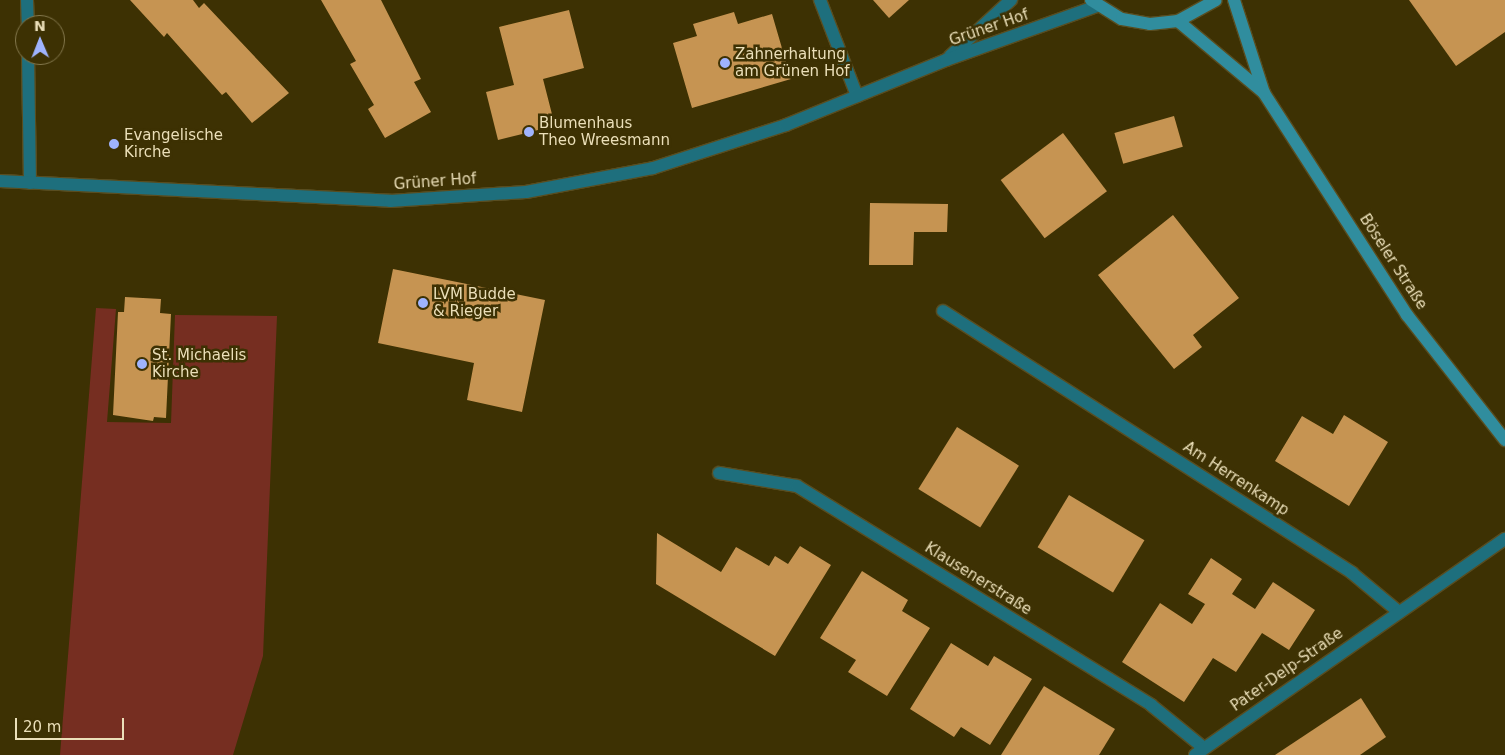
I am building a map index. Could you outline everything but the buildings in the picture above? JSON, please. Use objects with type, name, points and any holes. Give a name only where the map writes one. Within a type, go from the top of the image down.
[{"type":"main road","points":[[1094,3],[1122,19],[1141,22],[1178,21],[1216,0]]},
{"type":"main road","name":"Böseler Straße","points":[[1234,0],[1264,93],[1407,315],[1505,440]]},
{"type":"main road","name":"Böseler Straße","points":[[1178,21],[1264,93]]},
{"type":"street","points":[[28,0],[28,15]]},
{"type":"street","points":[[820,0],[857,96]]},
{"type":"street","name":"Grüner Hof","points":[[946,60],[1011,0]]},
{"type":"street","name":"Grüner Hof","points":[[0,181],[390,201],[526,192],[653,168],[786,125],[946,60],[1094,3]]},
{"type":"street","points":[[28,65],[30,183]]},
{"type":"street","name":"Am Herrenkamp","points":[[943,311],[1352,573],[1399,612]]},
{"type":"street","name":"Klausenerstraße","points":[[720,473],[797,486],[1151,704],[1199,751]]},
{"type":"street","points":[[1399,612],[1505,539]]},
{"type":"street","name":"Pater-Delp-Straße","points":[[1199,751],[1399,612]]},
{"type":"shaded area","points":[[96,308],[116,309],[107,422],[171,423],[175,315],[277,316],[263,656],[233,755],[60,755]]},
{"type":"place","name":"Zahnerhaltung am Grünen Hof","points":[[725,63]]},
{"type":"place","name":"Blumenhaus Theo Wreesmann","points":[[529,132]]},
{"type":"place","name":"Evangelische Kirche","points":[[114,144]]},
{"type":"place","name":"LVM Budde & Rieger","points":[[423,303]]},
{"type":"place","name":"St. Michaelis Kirche","points":[[142,364]]}]
